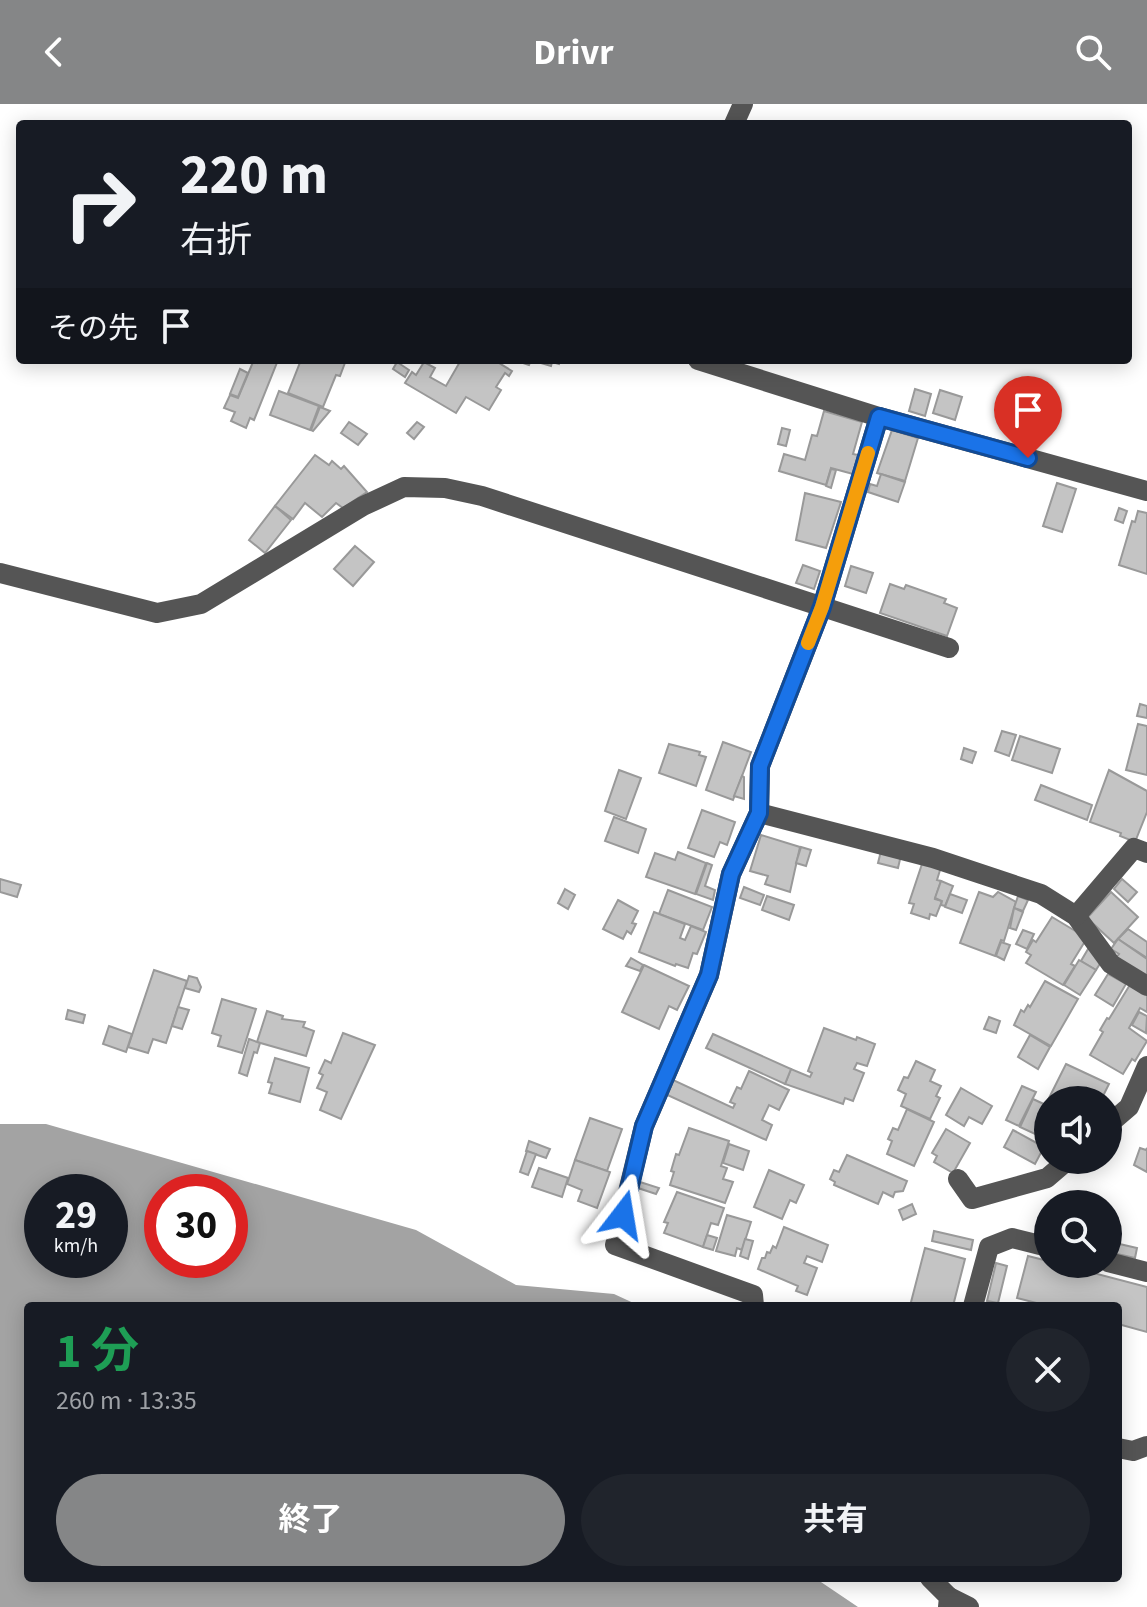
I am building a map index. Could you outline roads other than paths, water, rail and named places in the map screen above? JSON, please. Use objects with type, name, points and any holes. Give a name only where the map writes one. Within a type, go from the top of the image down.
[{"type":"street","points":[[711,364],[879,417],[1147,491]]},
{"type":"street","points":[[754,1302],[753,1295],[615,1245],[644,1126],[709,975],[731,874],[759,813],[760,766],[822,607],[879,417]]},
{"type":"street","points":[[0,573],[157,613],[201,604],[363,506],[404,487],[445,488],[482,496],[949,648]]},
{"type":"street","points":[[759,813],[933,858],[1041,894],[1076,916],[1111,964],[1147,986]]},
{"type":"street","points":[[1076,916],[1134,848],[1147,853]]},
{"type":"street","points":[[1122,1113],[1129,1107],[1147,1066]]},
{"type":"street","points":[[958,1179],[972,1199],[1047,1178],[1052,1174]]},
{"type":"street","points":[[974,1302],[989,1247],[1012,1238],[1034,1244]]},
{"type":"street","points":[[1122,1266],[1147,1272]]},
{"type":"street","points":[[1122,1449],[1133,1451],[1147,1446]]},
{"type":"street","points":[[933,1582],[949,1602],[969,1607]]}]
